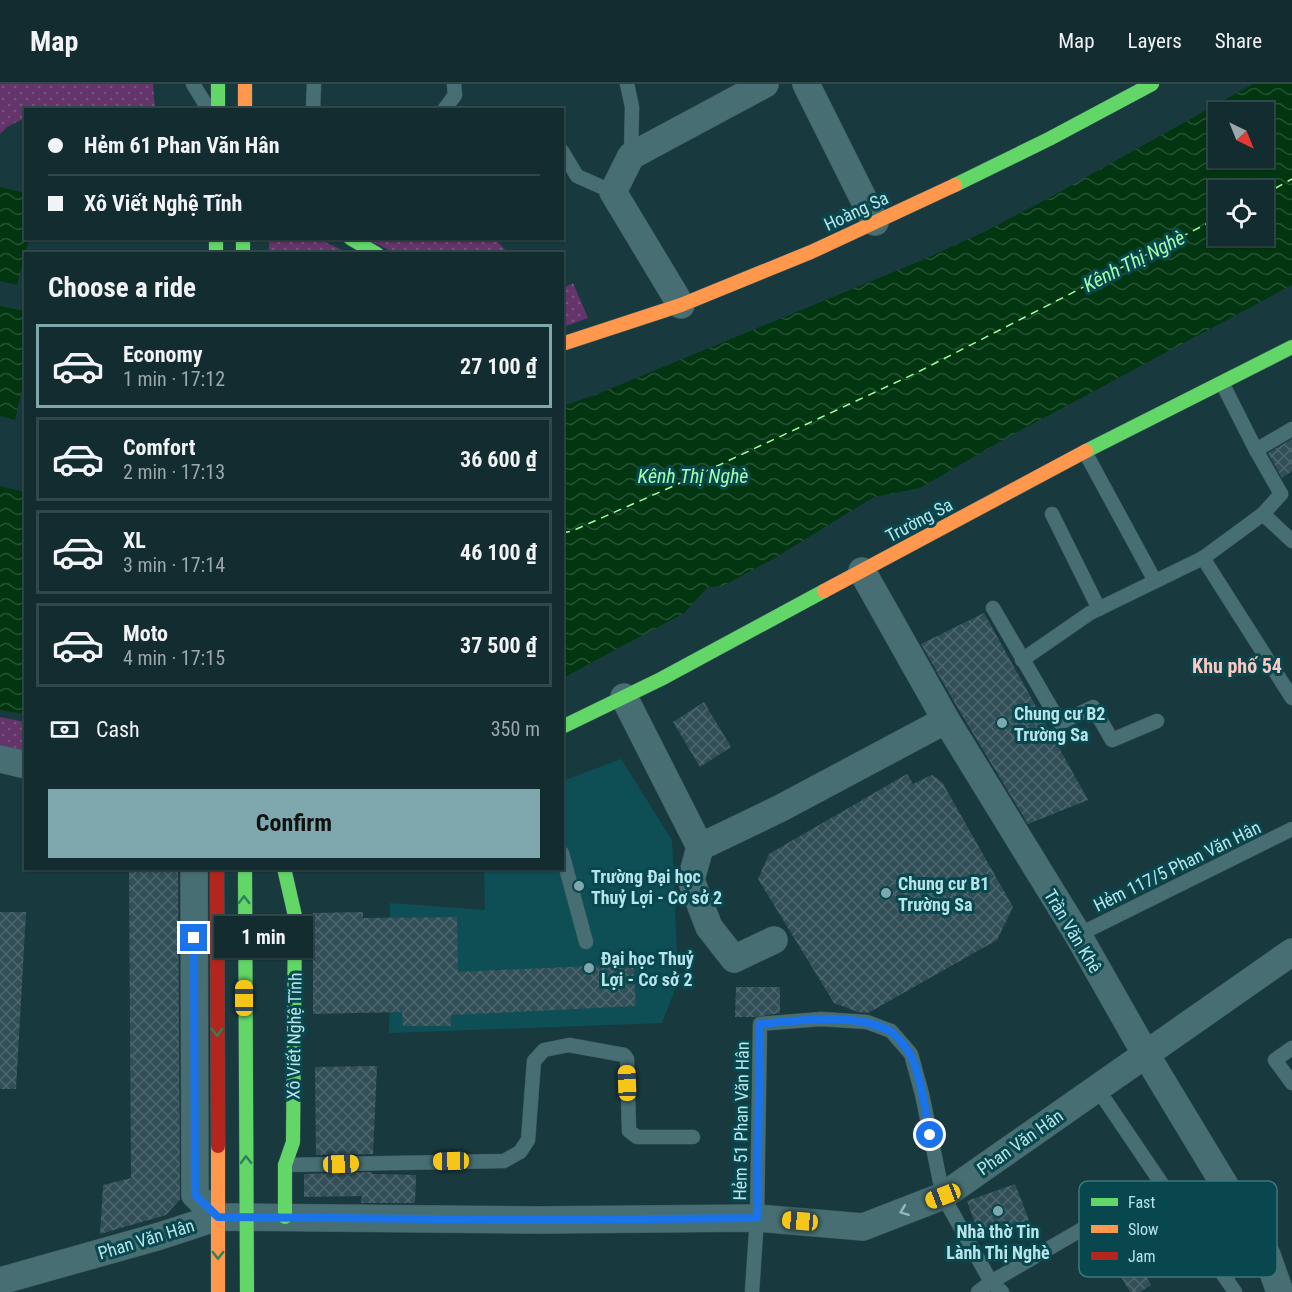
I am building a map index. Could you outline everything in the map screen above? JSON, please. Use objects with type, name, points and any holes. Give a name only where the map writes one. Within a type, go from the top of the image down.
[{"type":"street","points":[[218,84],[218,108]]},
{"type":"street","points":[[245,84],[245,108]]},
{"type":"street","points":[[681,305],[613,192],[631,156],[765,84]]},
{"type":"street","points":[[806,84],[875,222]]},
{"type":"street","name":"Hoàng Sa","points":[[564,343],[681,305],[746,280],[1039,144],[1152,84]]},
{"type":"street","points":[[353,240],[374,252]]},
{"type":"street","name":"Trường Sa","points":[[564,726],[624,697],[1085,452],[1222,383],[1289,353]]},
{"type":"street","name":"Trần Văn Khê","points":[[862,571],[946,720],[1078,935],[1222,1181]]},
{"type":"street","points":[[624,697],[700,847],[691,880],[709,927],[734,959],[774,940]]},
{"type":"street","points":[[700,847],[781,808],[946,720]]},
{"type":"street","points":[[0,759],[24,765]]},
{"type":"street","points":[[194,870],[195,1195],[218,1217]]},
{"type":"street","points":[[217,870],[218,1292]]},
{"type":"street","points":[[244,870],[247,1292]]},
{"type":"street","name":"Xô Viết Nghệ Tĩnh","points":[[279,902],[284,870]]},
{"type":"street","name":"Xô Viết Nghệ Tĩnh","points":[[284,870],[295,916],[293,1142],[285,1165],[285,1217]]},
{"type":"street","name":"Phan Văn Hân","points":[[0,1281],[160,1236],[218,1217],[528,1220],[757,1218],[863,1227],[943,1196],[1292,952]]},
{"type":"street","name":"Xô Viết Nghệ Tĩnh","points":[[277,1144],[285,1165]]},
{"type":"street","name":"Trần Văn Khê","points":[[1275,1277],[1280,1292]]},
{"type":"lane","points":[[193,84],[208,108]]},
{"type":"lane","points":[[313,108],[315,84]]},
{"type":"lane","points":[[445,108],[455,94],[454,84]]},
{"type":"lane","points":[[627,84],[632,107],[631,156]]},
{"type":"lane","points":[[564,154],[577,176],[613,192]]},
{"type":"lane","points":[[1022,660],[1099,609],[1203,558],[1263,514],[1281,494],[1222,383]]},
{"type":"lane","points":[[1256,450],[1292,429]]},
{"type":"lane","points":[[1085,452],[1155,581]]},
{"type":"lane","points":[[1052,514],[1099,609]]},
{"type":"lane","points":[[1263,514],[1292,541]]},
{"type":"lane","points":[[1203,558],[1292,698]]},
{"type":"lane","points":[[993,608],[1060,723],[1093,707],[1112,740],[1157,721]]},
{"type":"lane","name":"Hẻm 117/5 Phan Văn Hân","points":[[1078,935],[1292,829]]},
{"type":"lane","points":[[564,860],[586,942]]},
{"type":"lane","name":"Hẻm 51 Phan Văn Hân","points":[[752,1292],[757,1218],[760,1024],[821,1019],[867,1022],[891,1031],[910,1054],[922,1094],[943,1196]]},
{"type":"lane","points":[[285,1165],[504,1161],[520,1152],[528,1140],[534,1061],[544,1050],[569,1045],[624,1055],[627,1059],[629,1131],[632,1135],[637,1137],[693,1137]]},
{"type":"lane","points":[[1292,1048],[1275,1060],[1292,1083]]},
{"type":"lane","points":[[1097,1088],[1158,1181]]},
{"type":"lane","points":[[943,1196],[992,1282],[1002,1292]]},
{"type":"lane","points":[[978,1292],[1079,1231]]},
{"type":"lane","points":[[1225,1277],[1235,1292]]},
{"type":"shaded area","points":[[0,84],[153,84],[155,108],[24,108],[24,118],[7,127],[0,134]]},
{"type":"shaded area","points":[[269,240],[321,240],[346,252],[269,252]]},
{"type":"shaded area","points":[[369,240],[496,240],[507,252],[393,252]]},
{"type":"shaded area","points":[[573,283],[588,318],[564,327],[564,288]]},
{"type":"shaded area","points":[[0,717],[24,722],[24,757],[0,751]]},
{"type":"shaded area","name":"Trường Đại học Thuỷ Lợi - Cơ sở 2","points":[[621,759],[672,840],[678,982],[662,1023],[389,1033],[390,903],[485,910],[484,870],[564,870],[564,781]]},
{"type":"water","name":"Kênh Thị Nghè","points":[[1253,84],[1292,84],[1292,285],[1008,437],[920,488],[874,497],[773,559],[723,586],[708,587],[684,613],[564,677],[564,406],[920,261],[984,232],[1045,200],[1208,109],[1208,168],[1274,168],[1274,102],[1221,102]]},
{"type":"water","points":[[0,187],[24,193],[24,240],[29,240],[17,285],[0,281]]},
{"type":"water","points":[[0,306],[24,311],[24,380],[15,420],[0,416]]},
{"type":"water","points":[[0,486],[24,492],[24,714],[0,710]]},
{"type":"building","points":[[1292,439],[1292,471],[1282,478],[1268,453]]},
{"type":"building","name":"Chung cư B2 Trường Sa","points":[[984,613],[1088,800],[1028,824],[921,644]]},
{"type":"building","points":[[704,702],[731,747],[700,767],[673,722]]},
{"type":"building","name":"Chung cư B1 Trường Sa","points":[[907,774],[913,784],[932,775],[942,782],[1013,907],[997,940],[868,1013],[858,1012],[834,1003],[758,879],[769,854]]},
{"type":"building","points":[[129,870],[178,870],[180,1199],[166,1215],[100,1234],[103,1185],[131,1178]]},
{"type":"building","points":[[0,912],[26,912],[16,1089],[0,1089]]},
{"type":"building","name":"Đại học Thuỷ Lợi - Cơ sở 2","points":[[363,912],[363,918],[457,917],[458,972],[633,964],[636,1006],[451,1015],[451,1026],[403,1026],[402,1012],[313,1014],[313,913]]},
{"type":"building","points":[[736,987],[780,987],[780,1013],[735,1017]]},
{"type":"building","points":[[377,1066],[373,1154],[316,1155],[315,1067]]},
{"type":"building","points":[[372,1172],[372,1174],[416,1175],[415,1203],[361,1203],[362,1196],[304,1197],[304,1174]]},
{"type":"building","name":"Nhà thờ Tin Lành Thị Nghè","points":[[1015,1184],[1029,1220],[980,1238],[967,1201]]},
{"type":"building","points":[[1121,1277],[1146,1277],[1151,1285],[1140,1292],[1130,1292]]},
{"type":"ferry route","points":[[1274,189],[1292,179]]},
{"type":"ferry route","points":[[564,533],[687,480],[916,373],[1208,223]]},
{"type":"traffic: fast","points":[[218,84],[218,108]]},
{"type":"traffic: fast","points":[[955,185],[1049,139],[1152,84]]},
{"type":"traffic: fast","points":[[216,240],[216,252]]},
{"type":"traffic: fast","points":[[243,240],[243,252]]},
{"type":"traffic: fast","points":[[353,240],[374,252]]},
{"type":"traffic: fast","points":[[1086,451],[1292,347]]},
{"type":"traffic: fast","points":[[564,726],[661,679],[824,591]]},
{"type":"traffic: fast","points":[[245,870],[247,1292]]},
{"type":"traffic: fast","points":[[284,870],[295,916],[293,1142],[285,1165],[285,1217]]},
{"type":"traffic: slow","points":[[245,84],[245,108]]},
{"type":"traffic: slow","points":[[564,343],[681,305],[811,252],[955,185]]},
{"type":"traffic: slow","points":[[824,591],[1086,451]]},
{"type":"traffic: slow","points":[[218,1146],[218,1292]]},
{"type":"traffic: jam","points":[[217,870],[218,1146]]},
{"type":"place","name":"Chung cư B2 Trường Sa","points":[[1002,723]]},
{"type":"place","name":"Trường Đại học Thuỷ Lợi - Cơ sở 2","points":[[579,886]]},
{"type":"place","name":"Chung cư B1 Trường Sa","points":[[886,893]]},
{"type":"place","name":"Đại học Thuỷ Lợi - Cơ sở 2","points":[[589,968]]},
{"type":"place","name":"Nhà thờ Tin Lành Thị Nghè","points":[[998,1211]]},
{"type":"district","name":"Khu phố 54","points":[[1237,666]]},
{"type":"route","points":[[194,938],[195,1195],[218,1217],[539,1220],[757,1218],[760,1024],[821,1019],[867,1022],[891,1031],[910,1054],[922,1094],[930,1135]]}]
